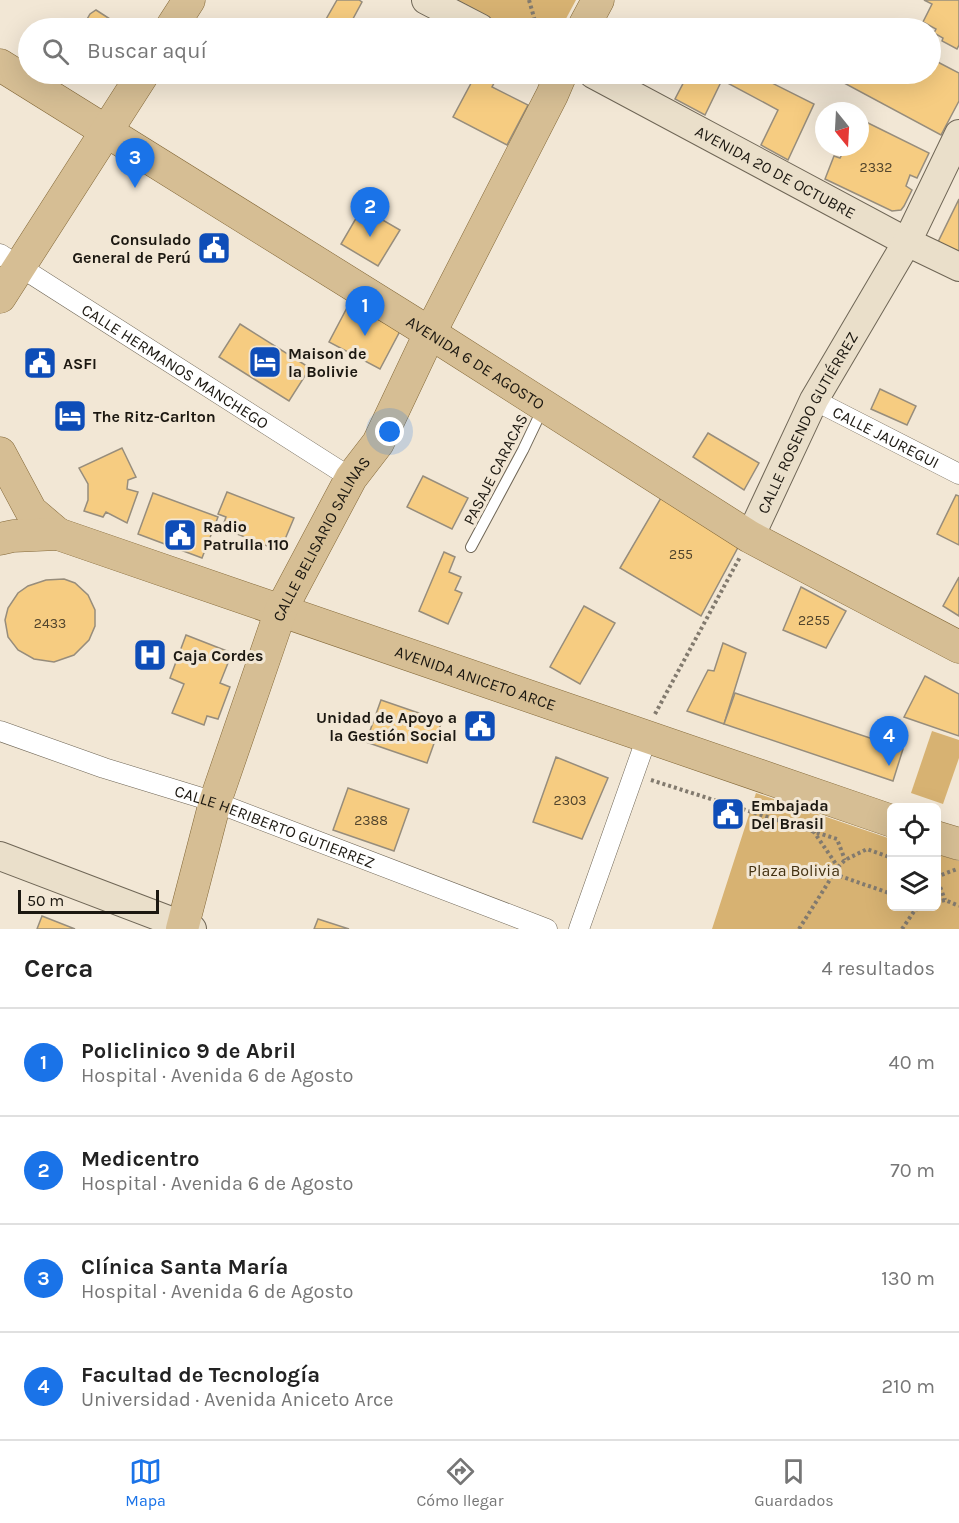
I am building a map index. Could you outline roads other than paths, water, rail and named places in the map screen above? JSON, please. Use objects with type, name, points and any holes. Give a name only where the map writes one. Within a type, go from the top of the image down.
[{"type":"main road","points":[[177,18],[189,0]]},
{"type":"main road","points":[[588,18],[598,0]]},
{"type":"main road","name":"AVENIDA 6 DE AGOSTO","points":[[0,65],[18,76]]},
{"type":"main road","name":"AVENIDA 6 DE AGOSTO","points":[[31,84],[430,333],[750,537],[959,647]]},
{"type":"main road","points":[[0,297],[10,260],[107,130],[137,84]]},
{"type":"main road","name":"CALLE BELISARIO SALINAS","points":[[186,928],[215,802],[281,610],[351,478],[378,443],[430,333],[557,84]]},
{"type":"main road","points":[[351,478],[369,437]]},
{"type":"main road","name":"AVENIDA ANICETO ARCE","points":[[0,453],[31,511],[58,534]]},
{"type":"main road","name":"AVENIDA ANICETO ARCE","points":[[0,539],[24,535],[58,534],[281,610],[651,725],[887,819]]},
{"type":"main road","points":[[941,842],[958,857]]},
{"type":"street","points":[[426,0],[461,18]]},
{"type":"street","name":"AVENIDA 20 DE OCTUBRE","points":[[612,84],[907,242],[959,267]]},
{"type":"street","name":"CALLE ROSENDO GUTIÉRREZ","points":[[750,537],[814,400],[907,242],[959,134]]},
{"type":"street","name":"CALLE HERMANOS MANCHEGO","points":[[10,260],[351,478]]},
{"type":"street","name":"CALLE JAUREGUI","points":[[814,400],[959,474]]},
{"type":"street","points":[[579,929],[651,725]]},
{"type":"street","name":"CALLE HERIBERTO GUTIERREZ","points":[[0,731],[105,768],[215,802],[547,929]]},
{"type":"street","points":[[0,856],[186,928]]},
{"type":"lane","name":"PASAJE CARACAS","points":[[471,547],[523,450],[544,405]]},
{"type":"place","name":"Clínica Santa María","points":[[135,188]]},
{"type":"place","name":"Medicentro","points":[[370,237]]},
{"type":"place","name":"Consulado General de Perú","points":[[214,248]]},
{"type":"place","name":"Policlinico 9 de Abril","points":[[365,336]]},
{"type":"place","name":"Maison de la Bolivie","points":[[265,362]]},
{"type":"place","name":"ASFI","points":[[40,363]]},
{"type":"place","name":"The Ritz-Carlton","points":[[70,416]]},
{"type":"place","name":"Radio Patrulla 110","points":[[180,535]]},
{"type":"place","name":"Caja Cordes","points":[[150,655]]},
{"type":"place","name":"Unidad de Apoyo a la Gestión Social","points":[[480,726]]},
{"type":"place","name":"Facultad de Tecnología","points":[[889,766]]},
{"type":"place","name":"Embajada Del Brasil","points":[[728,814]]},
{"type":"park label","name":"Plaza Bolivia","points":[[794,870]]}]
